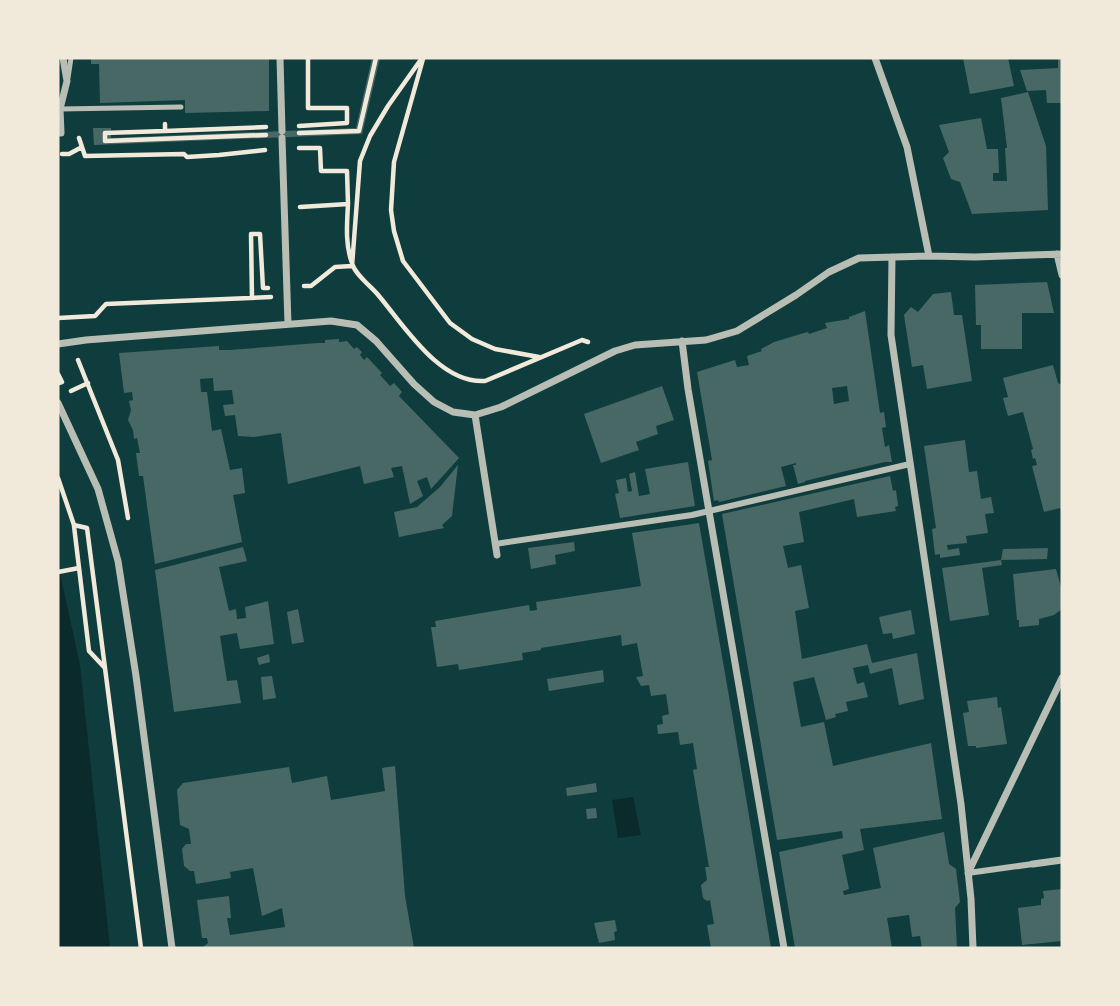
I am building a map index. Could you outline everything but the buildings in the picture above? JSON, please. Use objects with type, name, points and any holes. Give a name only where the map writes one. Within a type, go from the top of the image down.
[{"type":"street","points":[[58,133],[61,133],[61,109],[67,81],[63,58]]},
{"type":"street","points":[[280,58],[288,324]]},
{"type":"street","points":[[875,58],[907,147],[929,256]]},
{"type":"street","points":[[58,344],[331,321],[357,325],[376,341],[434,402],[453,412],[475,415],[501,407],[615,351],[635,345],[706,340],[737,331],[829,272],[856,259],[1060,254],[1062,275]]},
{"type":"street","points":[[892,257],[891,335],[961,804],[973,948]]},
{"type":"street","points":[[682,341],[784,948]]},
{"type":"street","points":[[58,402],[97,489],[118,561],[172,948]]},
{"type":"street","points":[[475,415],[496,555]]},
{"type":"street","points":[[495,544],[678,517],[910,464]]},
{"type":"street","points":[[968,873],[1062,678]]},
{"type":"street","points":[[968,873],[1062,860]]},
{"type":"lane","points":[[67,81],[71,58]]},
{"type":"lane","points":[[61,109],[181,107]]},
{"type":"path","points":[[302,125],[346,123],[347,108],[308,108],[308,58]]},
{"type":"path","points":[[296,134],[359,131],[376,58]]},
{"type":"path","points":[[352,266],[360,161],[370,136],[388,106],[423,58]]},
{"type":"path","points":[[423,58],[394,162],[391,211],[403,261],[450,323],[472,339],[495,349],[539,357]]},
{"type":"path","points":[[165,131],[282,132]]},
{"type":"path","points":[[105,133],[105,141],[269,135]]},
{"type":"path","points":[[79,137],[85,156],[184,154],[187,157],[267,149]]},
{"type":"path","points":[[69,154],[82,147]]},
{"type":"path","points":[[294,148],[320,148],[321,171],[347,171],[347,242],[352,266],[432,358],[460,378],[473,382],[485,381],[582,340]]},
{"type":"path","points":[[283,208],[348,204]]},
{"type":"path","points":[[129,521],[118,460],[89,383],[58,318],[95,316],[106,304],[255,298],[251,234],[260,234],[263,288],[286,287]]},
{"type":"path","points":[[321,279],[335,267],[352,266]]},
{"type":"path","points":[[58,374],[62,382],[58,383]]},
{"type":"path","points":[[58,478],[74,526],[89,651],[105,668]]},
{"type":"path","points":[[74,526],[87,528],[141,948]]},
{"type":"path","points":[[58,572],[78,568]]},
{"type":"water","points":[[58,564],[80,665],[110,948],[58,948]]},
{"type":"water","points":[[633,797],[641,835],[618,838],[612,800]]}]
